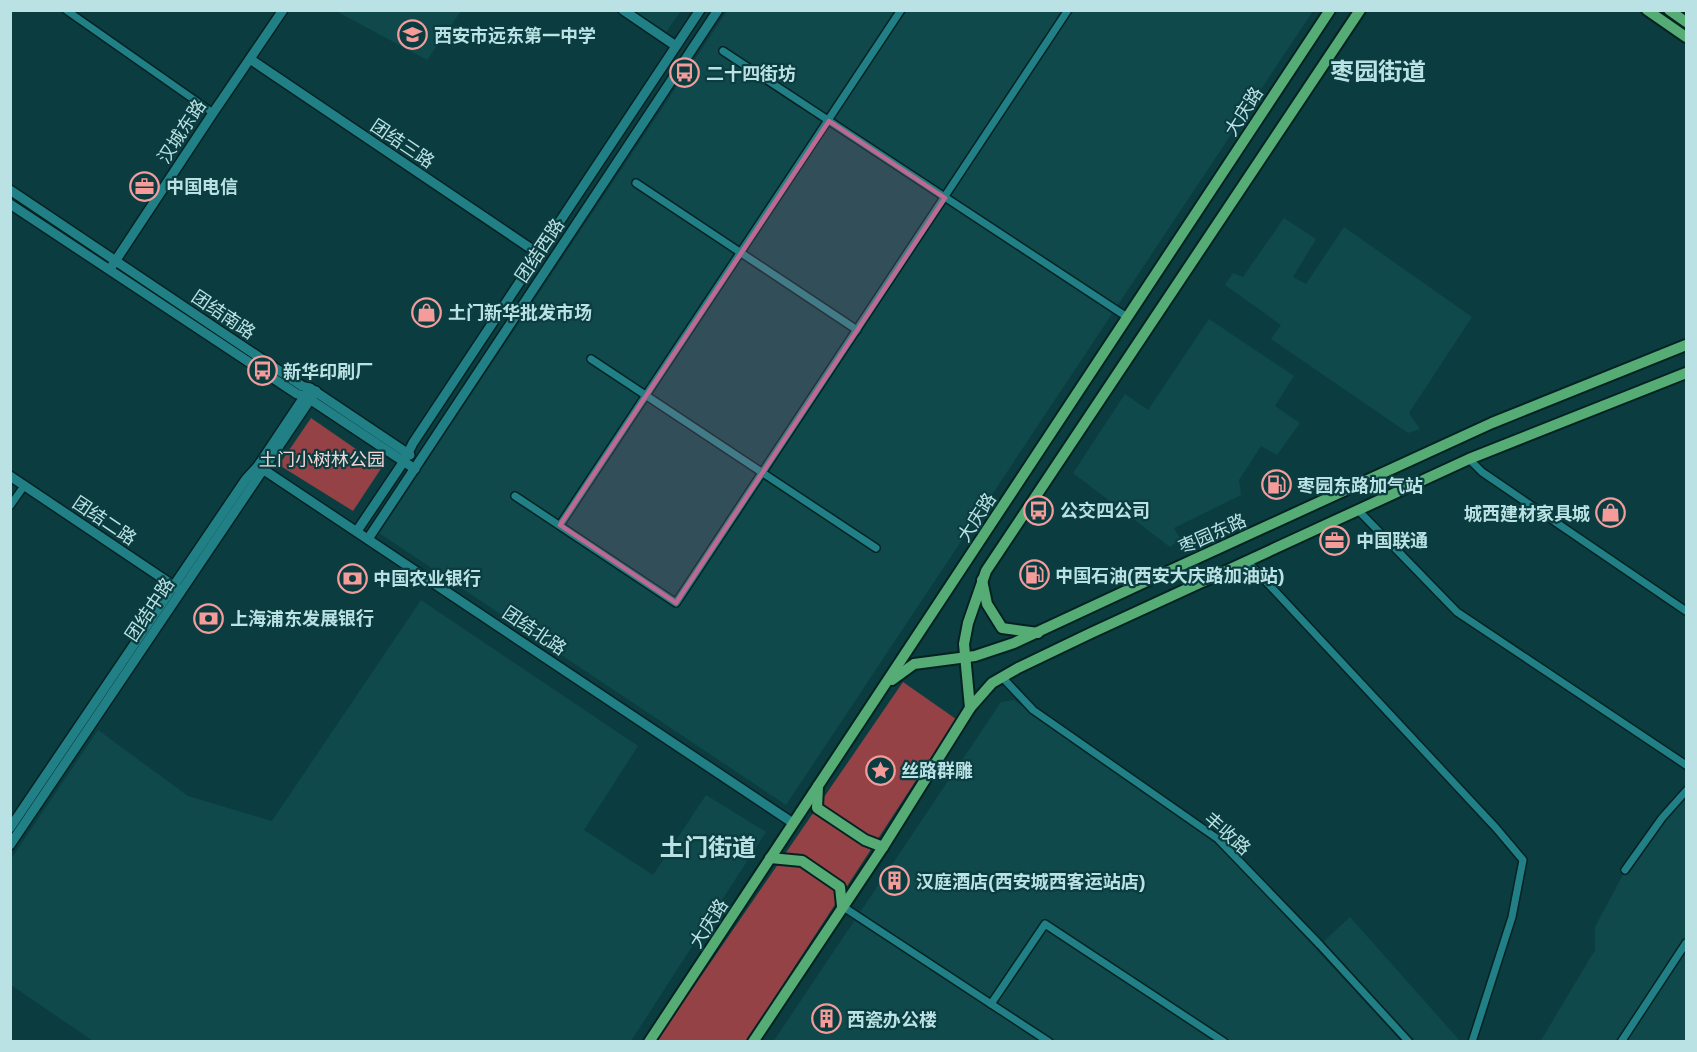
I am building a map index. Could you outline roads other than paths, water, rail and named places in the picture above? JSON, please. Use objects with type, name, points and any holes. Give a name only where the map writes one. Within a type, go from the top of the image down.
[{"type":"main road","name":"大庆路","points":[[649,1041],[1330,10]]},
{"type":"main road","name":"大庆路","points":[[970,708],[965,657],[968,623],[982,579],[1360,10]]},
{"type":"main road","points":[[1647,10],[1686,37]]},
{"type":"main road","points":[[1669,10],[1686,22]]},
{"type":"main road","name":"枣园东路","points":[[884,686],[914,664],[975,656],[1014,644],[1492,423],[1686,345]]},
{"type":"main road","points":[[753,1041],[883,847],[970,708],[992,683],[1091,633],[1469,459],[1686,373]]},
{"type":"main road","points":[[988,528],[1006,540]]},
{"type":"main road","points":[[982,579],[987,604],[1002,628],[1039,633]]},
{"type":"main road","points":[[818,786],[817,808],[865,840],[883,847]]},
{"type":"main road","points":[[770,858],[802,861],[840,887],[842,906]]},
{"type":"street","points":[[66,10],[213,113]]},
{"type":"street","name":"汉城东路","points":[[110,270],[283,10]]},
{"type":"street","points":[[623,10],[676,46]]},
{"type":"street","name":"团结西路","points":[[357,531],[700,10]]},
{"type":"street","name":"团结西路","points":[[368,538],[718,10]]},
{"type":"street","points":[[560,525],[901,10]]},
{"type":"street","points":[[515,496],[676,603],[1068,10]]},
{"type":"street","points":[[723,51],[1127,317]]},
{"type":"street","name":"团结三路","points":[[250,59],[539,254]]},
{"type":"street","points":[[636,183],[857,330]]},
{"type":"street","name":"团结南路","points":[[10,190],[417,465]]},
{"type":"street","name":"团结南路","points":[[10,204],[297,394],[310,394]]},
{"type":"street","points":[[591,359],[876,548]]},
{"type":"street","name":"团结中路","points":[[10,828],[310,394]]},
{"type":"street","points":[[1469,459],[1482,472],[1686,611]]},
{"type":"street","name":"团结北路","points":[[261,468],[793,823]]},
{"type":"street","name":"团结二路","points":[[10,476],[177,589]]},
{"type":"street","points":[[10,506],[24,486]]},
{"type":"street","points":[[1358,510],[1458,612],[1686,765]]},
{"type":"street","points":[[1247,561],[1489,820],[1523,860],[1512,917],[1472,1041]]},
{"type":"street","name":"团结中路","points":[[10,845],[177,589]]},
{"type":"street","name":"丰收路","points":[[1002,677],[1034,710],[1218,839],[1409,1041]]},
{"type":"street","points":[[1625,870],[1662,818],[1686,791]]},
{"type":"street","points":[[842,906],[1049,1041]]},
{"type":"street","points":[[991,1004],[1045,924],[1224,1041]]},
{"type":"street","points":[[1621,1041],[1686,943]]},
{"type":"place","name":"西安市远东第一中学","points":[[413,35]]},
{"type":"place","name":"二十四街坊","points":[[685,73]]},
{"type":"place","name":"中国电信","points":[[145,186]]},
{"type":"place","name":"土门新华批发市场","points":[[427,312]]},
{"type":"place","name":"新华印刷厂","points":[[262,371]]},
{"type":"place","name":"枣园东路加气站","points":[[1276,485]]},
{"type":"place","name":"公交四公司","points":[[1039,510]]},
{"type":"place","name":"城西建材家具城","points":[[1611,513]]},
{"type":"place","name":"中国联通","points":[[1335,540]]},
{"type":"place","name":"中国石油(西安大庆路加油站)","points":[[1034,575]]},
{"type":"place","name":"中国农业银行","points":[[352,578]]},
{"type":"place","name":"上海浦东发展银行","points":[[209,618]]},
{"type":"place","name":"丝路群雕","points":[[880,770]]},
{"type":"place","name":"汉庭酒店(西安城西客运站店)","points":[[895,881]]},
{"type":"place","name":"西瓷办公楼","points":[[826,1019]]},
{"type":"district","name":"枣园街道","points":[[1378,70]]},
{"type":"district","name":"土门街道","points":[[708,846]]},
{"type":"park label","name":"土门小树林公园","points":[[322,459]]}]
